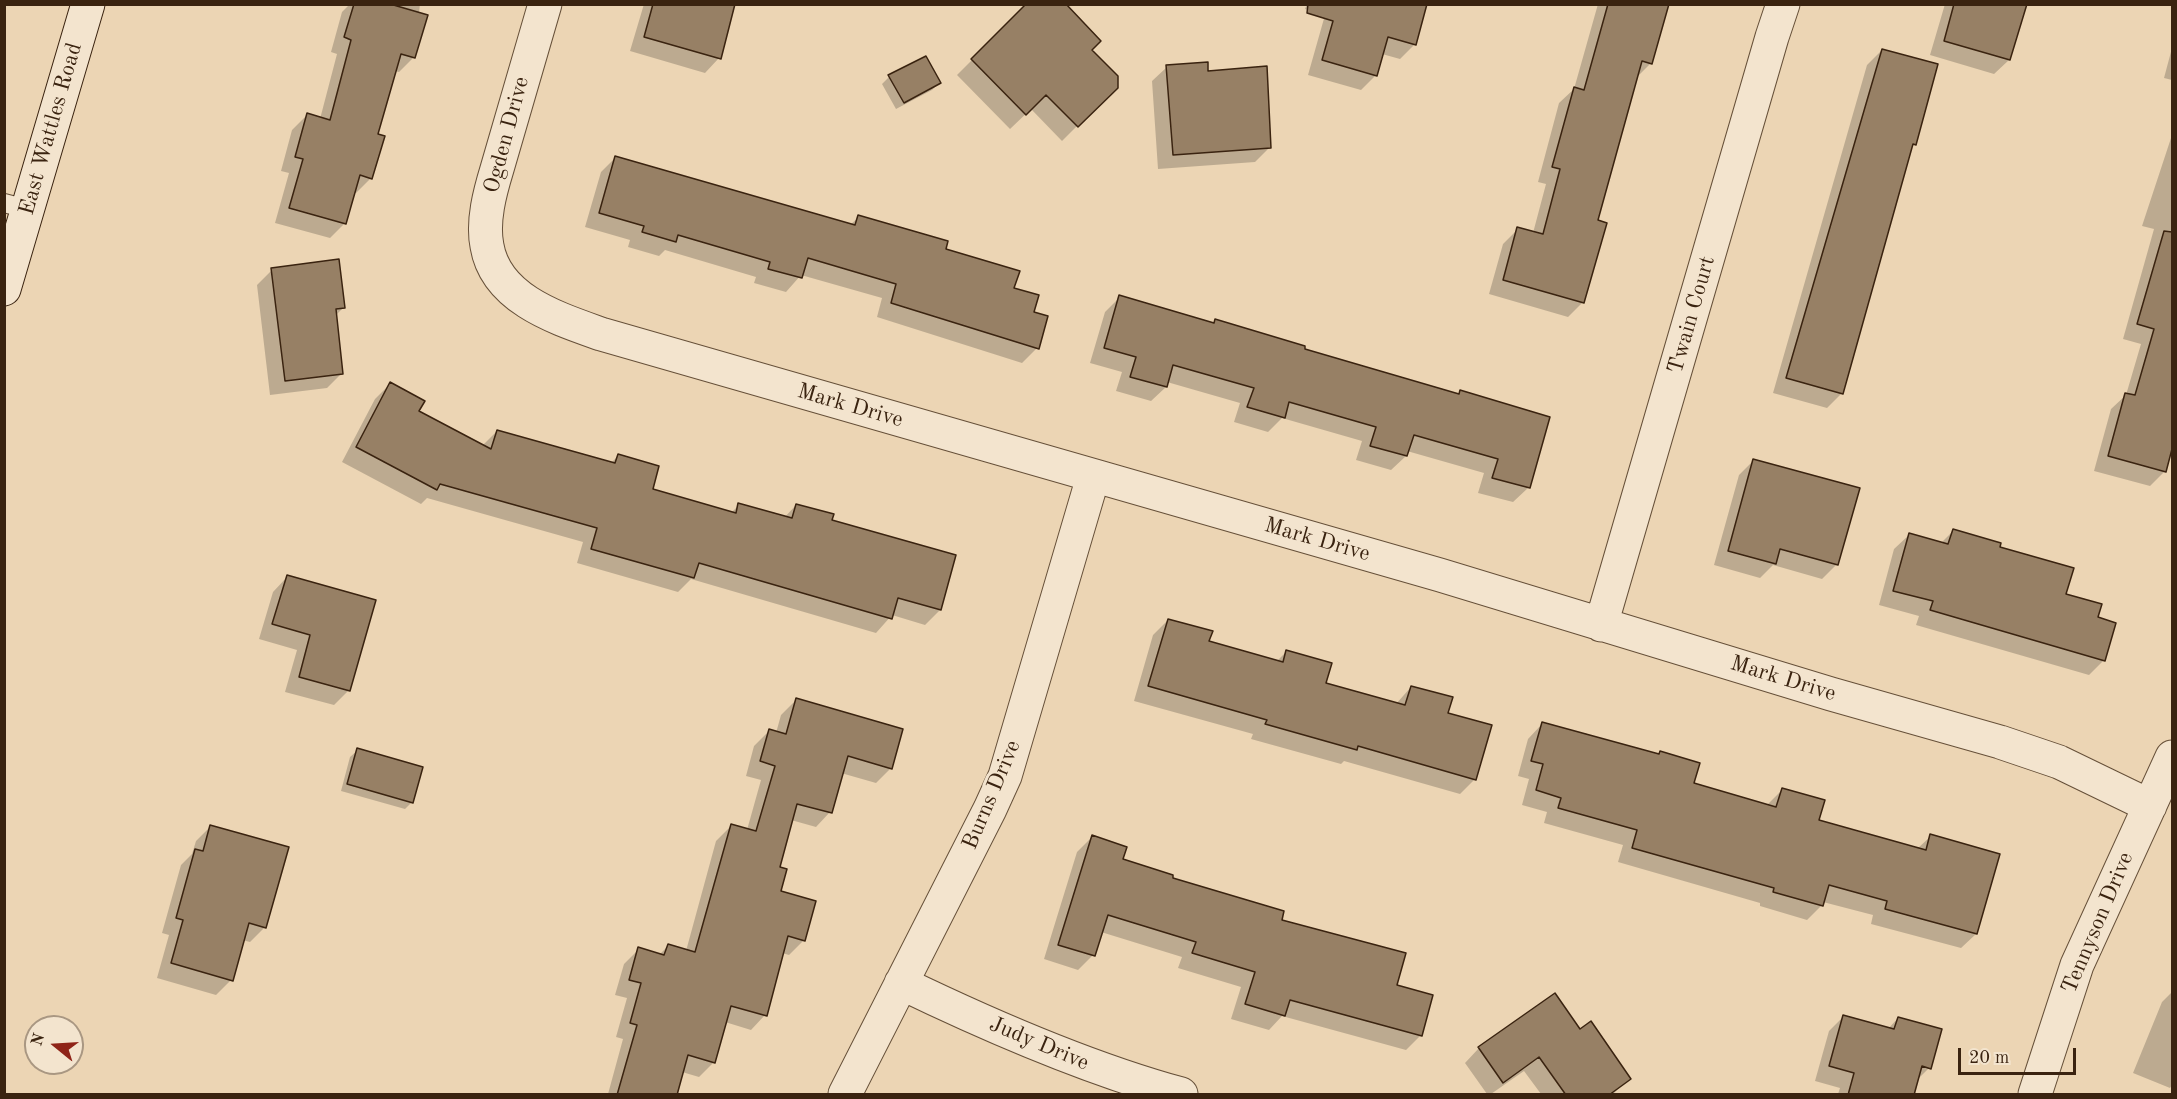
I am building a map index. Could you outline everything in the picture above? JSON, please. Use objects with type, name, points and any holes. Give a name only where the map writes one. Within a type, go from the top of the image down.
[{"type":"street","name":"East Wattles Road","points":[[4,289],[16,206],[88,4]]},
{"type":"street","name":"Ogden Drive","points":[[493,266],[486,245],[486,219],[490,193],[544,4]]},
{"type":"street","name":"Twain Court","points":[[1601,625],[1783,4]]},
{"type":"street","name":"Mark Drive","points":[[493,266],[514,293],[538,309],[601,334],[1440,575],[2059,762],[2150,806]]},
{"type":"street","name":"Burns Drive","points":[[845,1095],[1005,776],[1093,477]]},
{"type":"street","name":"Tennyson Drive","points":[[2035,1095],[2077,965],[2172,757]]},
{"type":"street","name":"Judy Drive","points":[[902,983],[944,1004],[1105,1071],[1181,1095]]},
{"type":"building","points":[[354,4],[390,4],[428,15],[415,58],[401,54],[378,134],[385,136],[372,179],[360,175],[346,224],[289,208],[303,159],[295,157],[307,113],[330,120],[351,40],[344,37]]},
{"type":"building","points":[[653,4],[735,4],[721,59],[644,37]]},
{"type":"building","points":[[1026,4],[1066,4],[1101,41],[1092,50],[1118,76],[1118,88],[1078,127],[1046,95],[1026,115],[971,59]]},
{"type":"building","points":[[1308,4],[1427,4],[1416,45],[1388,37],[1377,76],[1322,60],[1333,21],[1307,13]]},
{"type":"building","points":[[1608,4],[1669,4],[1652,64],[1642,61],[1598,220],[1607,223],[1584,303],[1503,280],[1517,227],[1543,234],[1560,169],[1552,167],[1574,87],[1584,90]]},
{"type":"building","points":[[1954,4],[2027,4],[2010,60],[1944,41]]},
{"type":"building","points":[[1882,49],[1938,64],[1916,145],[1913,144],[1843,394],[1786,378]]},
{"type":"building","points":[[926,56],[941,83],[904,103],[888,75]]},
{"type":"building","points":[[1208,62],[1208,71],[1267,66],[1271,148],[1173,155],[1166,65]]},
{"type":"building","points":[[615,156],[855,225],[858,215],[948,241],[946,249],[1020,271],[1014,288],[1039,295],[1034,312],[1048,316],[1039,349],[891,303],[896,284],[808,258],[802,278],[768,269],[770,262],[678,235],[676,242],[642,232],[644,226],[599,213]]},
{"type":"building","points":[[2164,231],[2172,232],[2172,449],[2166,472],[2108,456],[2125,393],[2135,395],[2154,329],[2137,324]]},
{"type":"building","points":[[339,259],[345,308],[336,309],[343,374],[285,381],[271,268]]},
{"type":"building","points":[[1119,295],[1214,323],[1215,319],[1305,346],[1305,349],[1459,394],[1460,390],[1550,417],[1530,488],[1492,478],[1498,459],[1414,435],[1407,456],[1370,446],[1376,427],[1289,402],[1285,418],[1247,407],[1254,388],[1173,365],[1167,387],[1130,377],[1136,357],[1104,348]]},
{"type":"building","points":[[390,382],[425,401],[419,411],[491,449],[497,430],[615,463],[618,454],[659,466],[653,489],[736,513],[738,503],[792,518],[796,504],[834,514],[832,520],[956,555],[941,610],[898,598],[892,619],[699,563],[694,578],[591,549],[597,528],[440,484],[437,490],[356,447]]},
{"type":"building","points":[[1753,459],[1860,488],[1838,565],[1780,549],[1776,564],[1728,551]]},
{"type":"building","points":[[1953,529],[2001,543],[2000,547],[2074,568],[2066,594],[2102,604],[2098,617],[2116,623],[2105,661],[1930,610],[1933,601],[1893,591],[1909,533],[1948,544]]},
{"type":"building","points":[[287,575],[376,600],[350,691],[299,677],[310,635],[272,624]]},
{"type":"building","points":[[1168,619],[1213,631],[1209,641],[1283,662],[1286,650],[1332,663],[1326,683],[1405,705],[1411,686],[1453,697],[1448,713],[1492,725],[1476,780],[1358,746],[1357,750],[1265,724],[1267,720],[1148,686]]},
{"type":"building","points":[[796,698],[903,729],[892,769],[848,756],[832,813],[797,804],[780,867],[787,869],[781,891],[816,901],[805,941],[788,936],[767,1016],[731,1006],[715,1063],[688,1055],[677,1095],[617,1095],[637,1025],[630,1023],[641,983],[629,980],[638,947],[664,955],[668,944],[695,952],[731,824],[756,831],[775,766],[760,761],[769,729],[786,734]]},
{"type":"building","points":[[1542,722],[1700,763],[1694,783],[1776,807],[1782,788],[1825,800],[1819,820],[1926,850],[1930,834],[2000,854],[1977,934],[1885,909],[1887,901],[1829,885],[1823,906],[1773,892],[1774,888],[1632,848],[1637,830],[1558,808],[1561,798],[1536,790],[1543,764],[1531,761]]},
{"type":"building","points":[[357,748],[423,767],[413,803],[347,784]]},
{"type":"building","points":[[210,825],[289,847],[266,928],[249,923],[233,981],[171,963],[183,920],[176,918],[195,849],[203,851]]},
{"type":"building","points":[[1092,835],[1127,847],[1123,859],[1173,875],[1173,878],[1284,911],[1282,920],[1406,953],[1397,985],[1433,995],[1422,1036],[1290,1000],[1285,1016],[1245,1004],[1255,972],[1192,953],[1196,942],[1108,915],[1095,956],[1058,945]]},
{"type":"building","points":[[1555,993],[1580,1029],[1591,1021],[1631,1079],[1609,1095],[1566,1095],[1539,1057],[1503,1083],[1478,1047]]},
{"type":"building","points":[[1843,1015],[1894,1029],[1898,1017],[1942,1029],[1931,1069],[1922,1066],[1914,1095],[1848,1095],[1854,1073],[1829,1066]]}]
